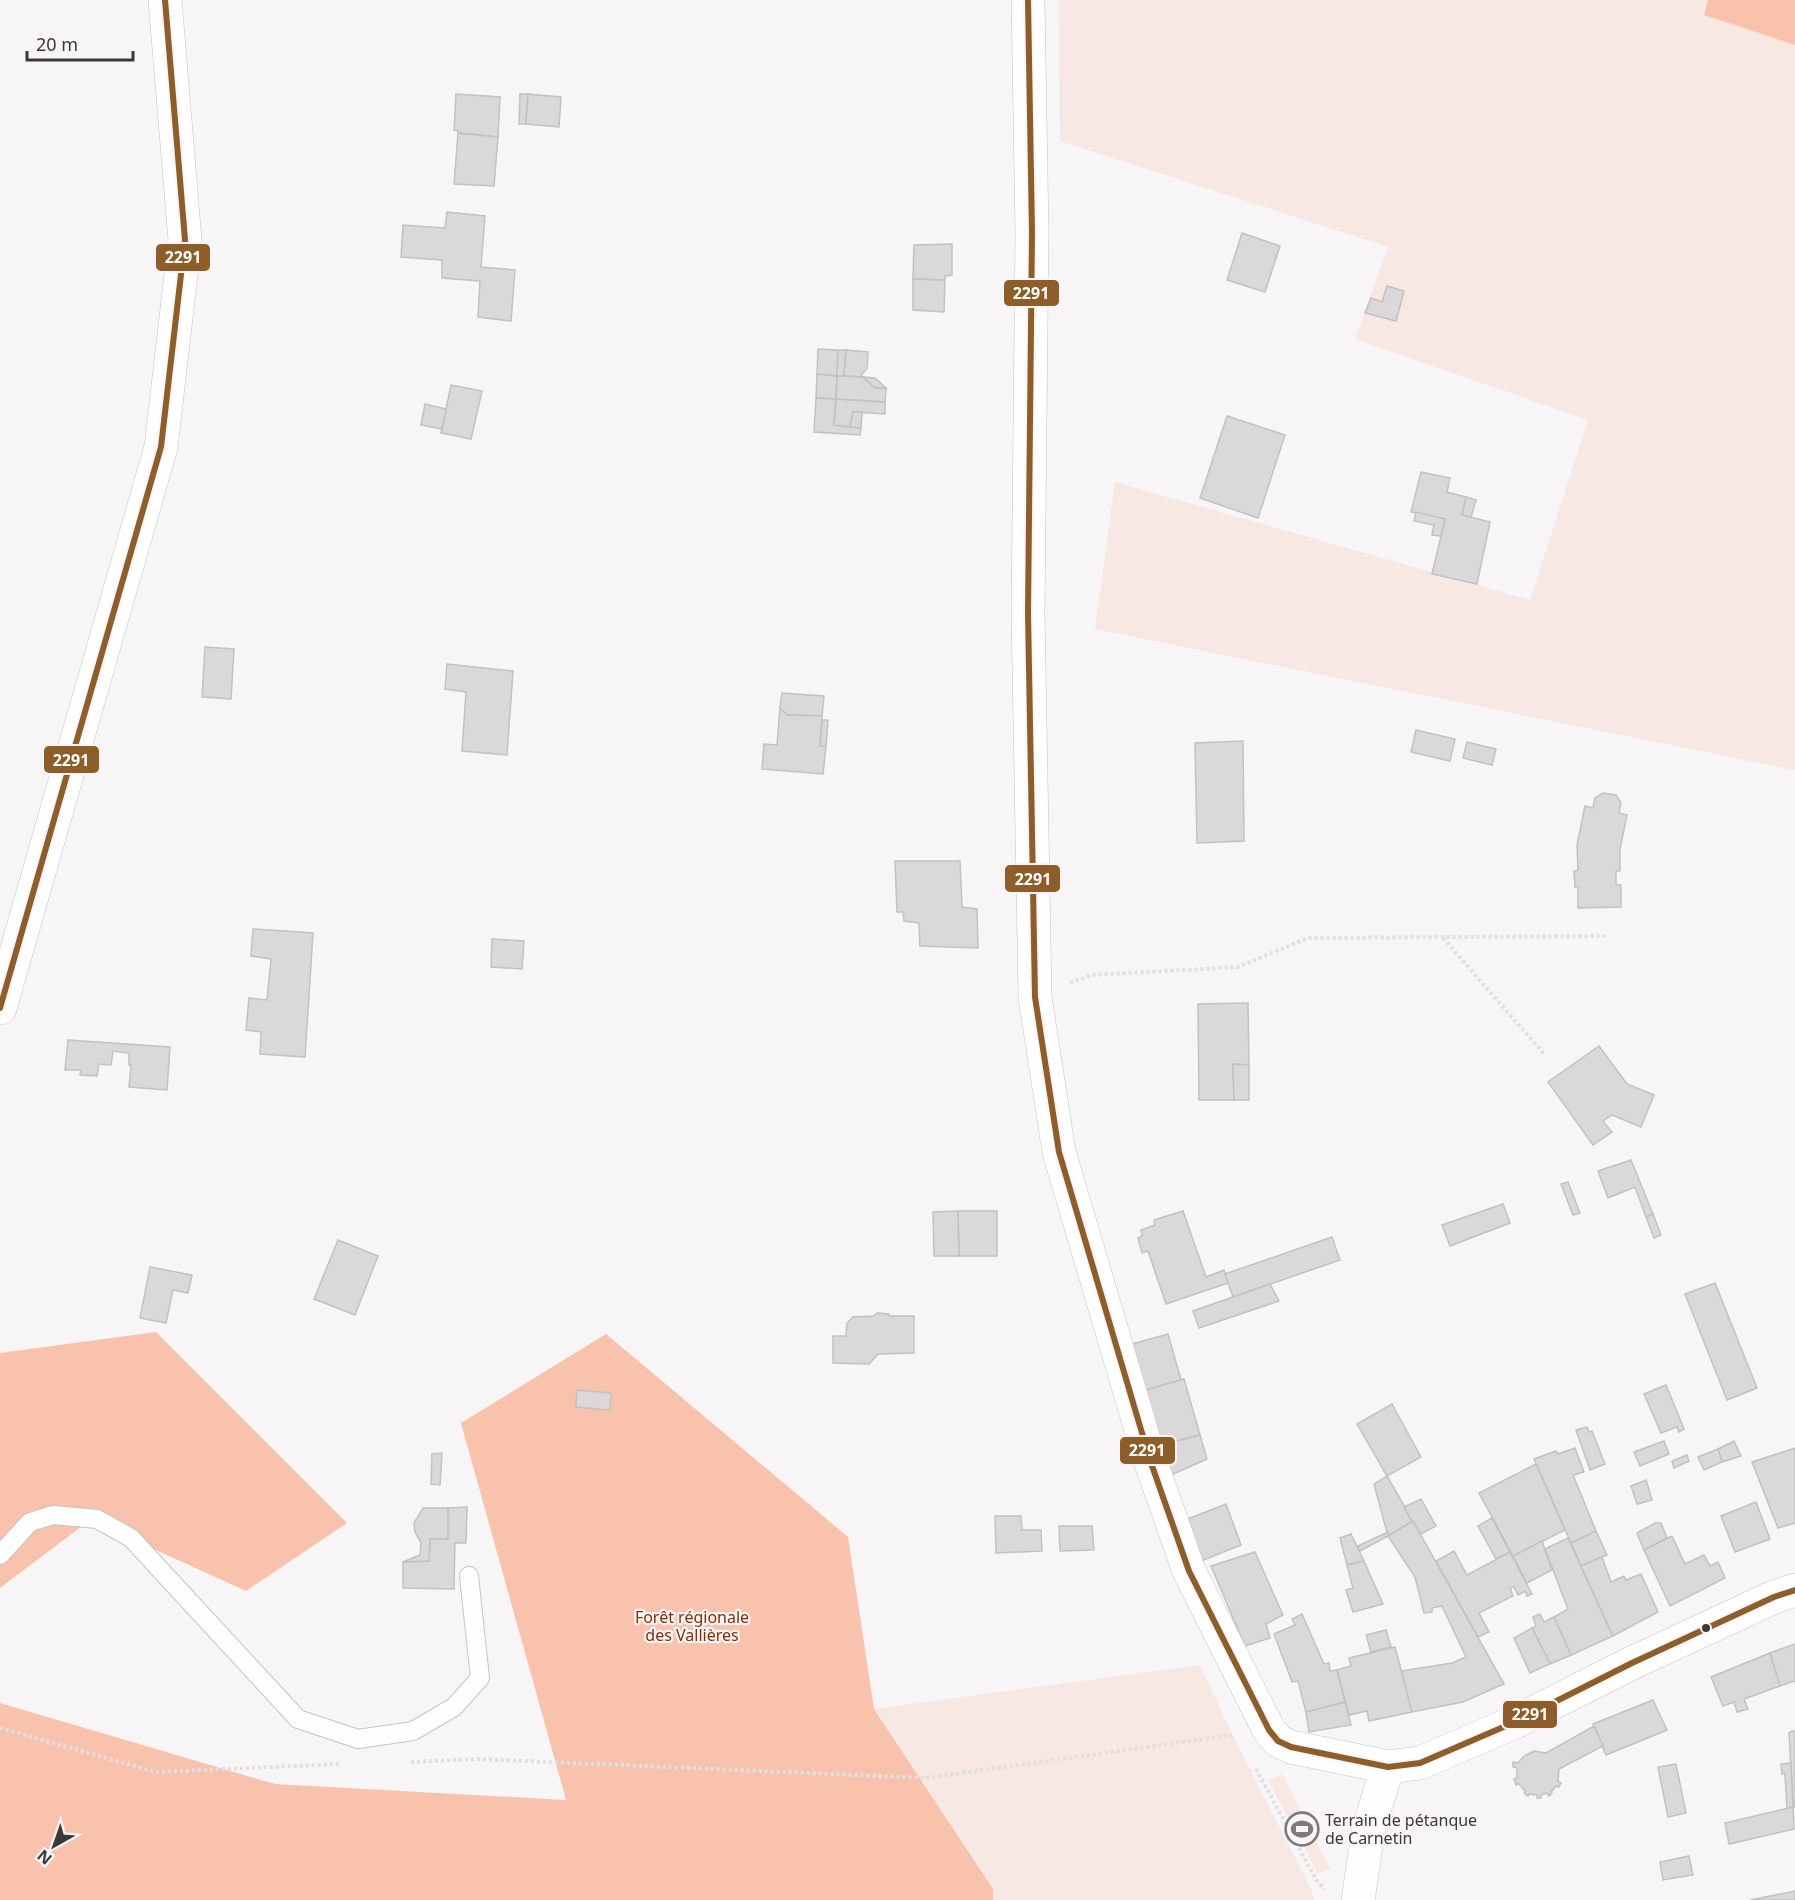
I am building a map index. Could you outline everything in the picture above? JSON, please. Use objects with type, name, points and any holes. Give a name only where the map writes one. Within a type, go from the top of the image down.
[{"type":"street","points":[[0,1008],[161,447],[185,240],[165,0]]},
{"type":"street","points":[[1028,0],[1032,232],[1028,613],[1035,996],[1059,1152],[1150,1460],[1189,1571],[1269,1730],[1278,1741],[1291,1747],[1388,1767],[1420,1763],[1515,1722],[1632,1663],[1774,1597],[1795,1590]]},
{"type":"street","points":[[1343,1898],[1388,1767]]},
{"type":"lane","points":[[0,1555],[30,1522],[53,1515],[97,1519],[131,1538],[298,1719],[358,1738],[413,1731],[454,1707],[480,1678],[469,1576]]},
{"type":"path","points":[[1035,996],[1092,975],[1238,967],[1308,938],[1607,936]]},
{"type":"path","points":[[1443,937],[1545,1055]]},
{"type":"path","points":[[0,1728],[156,1772],[347,1764]]},
{"type":"path","points":[[406,1762],[478,1759],[926,1778],[1269,1730]]},
{"type":"path","points":[[1254,1766],[1317,1881],[1343,1898]]},
{"type":"shaded area","points":[[1059,0],[1708,0],[1704,14],[1795,43],[1795,770],[1095,629],[1115,482],[1530,600],[1588,420],[1355,339],[1388,247],[1060,141]]},
{"type":"shaded area","points":[[1200,1665],[1233,1736],[1311,1889],[1314,1900],[993,1900],[993,1889],[874,1709]]},
{"type":"shaded area","name":"Terrain de pétanque de Carnetin","points":[[1282,1774],[1330,1869],[1318,1874],[1268,1780]]},
{"type":"green space","points":[[1708,0],[1795,0],[1795,45],[1704,15]]},
{"type":"green space","points":[[156,1332],[347,1523],[246,1591],[90,1520],[0,1588],[0,1353]]},
{"type":"green space","name":"Forêt régionale des Vallières","points":[[606,1334],[848,1537],[874,1709],[993,1889],[993,1900],[0,1900],[0,1703],[275,1784],[566,1800],[461,1423]]},
{"type":"building","points":[[456,94],[500,97],[498,137],[458,133],[454,130]]},
{"type":"building","points":[[520,94],[528,94],[526,124],[519,124]]},
{"type":"building","points":[[528,94],[561,97],[559,127],[526,124]]},
{"type":"building","points":[[458,133],[498,137],[494,186],[454,184]]},
{"type":"building","points":[[447,212],[485,216],[481,267],[515,270],[511,321],[478,317],[480,281],[442,278],[442,260],[401,257],[403,225],[445,228]]},
{"type":"building","points":[[1242,233],[1280,246],[1265,292],[1227,280]]},
{"type":"building","points":[[952,244],[952,275],[945,276],[945,280],[913,279],[914,245]]},
{"type":"building","points":[[913,279],[945,280],[944,312],[913,310]]},
{"type":"building","points":[[1387,286],[1404,291],[1396,321],[1365,313],[1371,298],[1382,302]]},
{"type":"building","points":[[818,349],[838,350],[837,376],[817,374]]},
{"type":"building","points":[[838,350],[846,350],[844,376],[837,376]]},
{"type":"building","points":[[846,350],[868,352],[867,369],[861,375],[863,377],[844,376]]},
{"type":"building","points":[[817,374],[837,376],[836,399],[816,398]]},
{"type":"building","points":[[837,376],[863,377],[875,388],[886,388],[885,402],[836,399]]},
{"type":"building","points":[[863,377],[875,378],[886,388],[875,388]]},
{"type":"building","points":[[451,385],[482,391],[471,439],[441,433]]},
{"type":"building","points":[[816,398],[836,399],[834,425],[861,428],[860,435],[814,432]]},
{"type":"building","points":[[836,399],[885,402],[885,414],[853,412],[850,427],[834,425]]},
{"type":"building","points":[[425,404],[446,409],[442,429],[421,425]]},
{"type":"building","points":[[853,412],[862,412],[861,428],[850,427]]},
{"type":"building","points":[[1227,416],[1285,435],[1258,518],[1200,498]]},
{"type":"building","points":[[1421,472],[1450,478],[1447,492],[1466,497],[1462,515],[1490,522],[1477,584],[1432,574],[1445,519],[1411,512]]},
{"type":"building","points":[[1466,497],[1476,500],[1471,517],[1462,515]]},
{"type":"building","points":[[1416,512],[1445,519],[1441,536],[1432,535],[1434,525],[1414,521]]},
{"type":"building","points":[[205,647],[234,649],[231,699],[202,697]]},
{"type":"building","points":[[447,664],[513,671],[507,755],[462,751],[466,692],[445,689]]},
{"type":"building","points":[[782,693],[824,696],[822,716],[787,715],[780,708]]},
{"type":"building","points":[[780,708],[787,715],[822,716],[820,746],[826,746],[823,774],[762,769],[764,744],[777,745]]},
{"type":"building","points":[[822,720],[828,720],[826,746],[820,746]]},
{"type":"building","points":[[1416,730],[1455,739],[1450,761],[1411,752]]},
{"type":"building","points":[[1243,741],[1244,841],[1197,843],[1195,743]]},
{"type":"building","points":[[1467,742],[1496,749],[1492,765],[1463,758]]},
{"type":"building","points":[[1603,793],[1616,795],[1621,803],[1619,813],[1627,815],[1620,849],[1620,871],[1616,871],[1616,885],[1621,885],[1621,907],[1578,908],[1578,887],[1575,887],[1574,871],[1578,870],[1577,845],[1585,806],[1593,808],[1595,798]]},
{"type":"building","points":[[895,861],[960,861],[962,907],[977,909],[978,948],[920,946],[919,923],[904,921],[903,912],[897,912]]},
{"type":"building","points":[[253,929],[313,933],[305,1057],[260,1054],[261,1032],[246,1030],[249,998],[267,1000],[271,959],[251,956]]},
{"type":"building","points":[[492,939],[524,941],[522,969],[491,967]]},
{"type":"building","points":[[1248,1003],[1249,1065],[1233,1064],[1234,1100],[1199,1100],[1198,1004]]},
{"type":"building","points":[[68,1040],[170,1047],[167,1090],[129,1087],[131,1065],[129,1065],[129,1053],[113,1051],[111,1065],[99,1064],[97,1076],[80,1075],[81,1070],[65,1070]]},
{"type":"building","points":[[1599,1046],[1627,1084],[1654,1095],[1641,1127],[1612,1115],[1603,1121],[1612,1132],[1593,1145],[1548,1082]]},
{"type":"building","points":[[1233,1064],[1249,1065],[1249,1100],[1234,1100]]},
{"type":"building","points":[[1631,1160],[1653,1214],[1646,1217],[1635,1187],[1608,1198],[1598,1171]]},
{"type":"building","points":[[1568,1182],[1580,1213],[1573,1215],[1561,1184]]},
{"type":"building","points":[[1503,1204],[1510,1223],[1450,1246],[1442,1225]]},
{"type":"building","points":[[958,1211],[997,1211],[997,1256],[959,1256]]},
{"type":"building","points":[[958,1211],[959,1256],[934,1256],[933,1212]]},
{"type":"building","points":[[1183,1211],[1206,1277],[1224,1270],[1228,1283],[1166,1304],[1148,1251],[1142,1253],[1138,1238],[1142,1236],[1141,1230],[1155,1225],[1154,1220]]},
{"type":"building","points":[[1653,1214],[1661,1235],[1654,1238],[1646,1217]]},
{"type":"building","points":[[1332,1237],[1340,1260],[1233,1297],[1225,1274]]},
{"type":"building","points":[[338,1240],[378,1256],[355,1315],[314,1299]]},
{"type":"building","points":[[150,1267],[192,1275],[188,1293],[173,1290],[166,1323],[140,1318]]},
{"type":"building","points":[[1715,1283],[1757,1388],[1727,1400],[1685,1294]]},
{"type":"building","points":[[1270,1284],[1279,1301],[1199,1328],[1193,1311]]},
{"type":"building","points":[[877,1313],[889,1314],[889,1316],[914,1316],[914,1353],[878,1354],[869,1364],[833,1363],[833,1336],[846,1336],[847,1323],[853,1317],[873,1316]]},
{"type":"building","points":[[1168,1334],[1181,1380],[1146,1390],[1132,1344]]},
{"type":"building","points":[[1184,1379],[1200,1435],[1162,1445],[1146,1390]]},
{"type":"building","points":[[1666,1385],[1684,1429],[1679,1432],[1677,1427],[1661,1433],[1644,1394]]},
{"type":"building","points":[[577,1390],[611,1393],[610,1410],[576,1407]]},
{"type":"building","points":[[1392,1404],[1421,1457],[1387,1476],[1357,1424]]},
{"type":"building","points":[[1587,1427],[1589,1432],[1592,1431],[1605,1464],[1590,1470],[1576,1430]]},
{"type":"building","points":[[1200,1435],[1207,1459],[1171,1475],[1162,1445]]},
{"type":"building","points":[[1664,1441],[1669,1454],[1640,1466],[1634,1452]]},
{"type":"building","points":[[1734,1441],[1741,1456],[1722,1462],[1718,1449]]},
{"type":"building","points":[[1575,1448],[1584,1472],[1573,1475],[1596,1531],[1571,1543],[1534,1459],[1556,1451],[1558,1454]]},
{"type":"building","points":[[1795,1448],[1795,1523],[1778,1528],[1752,1462]]},
{"type":"building","points":[[1718,1449],[1722,1462],[1704,1470],[1698,1457]]},
{"type":"building","points":[[442,1453],[440,1485],[431,1484],[432,1454]]},
{"type":"building","points":[[1687,1455],[1689,1461],[1674,1468],[1672,1461]]},
{"type":"building","points":[[1536,1464],[1565,1530],[1513,1556],[1479,1493]]},
{"type":"building","points":[[1387,1476],[1413,1521],[1388,1536],[1374,1484]]},
{"type":"building","points":[[1646,1480],[1652,1500],[1637,1504],[1631,1486]]},
{"type":"building","points":[[1421,1499],[1436,1526],[1419,1535],[1404,1507]]},
{"type":"building","points":[[1756,1502],[1770,1539],[1735,1552],[1721,1516]]},
{"type":"building","points":[[1226,1504],[1241,1545],[1201,1561],[1185,1520]]},
{"type":"building","points":[[467,1507],[466,1543],[455,1543],[454,1589],[403,1588],[403,1562],[429,1561],[430,1539],[448,1539],[448,1508]]},
{"type":"building","points":[[423,1508],[448,1508],[448,1539],[430,1539],[429,1561],[403,1562],[420,1555],[421,1543],[415,1532],[414,1523]]},
{"type":"building","points":[[995,1516],[1021,1516],[1022,1530],[1041,1530],[1042,1551],[996,1553]]},
{"type":"building","points":[[1492,1518],[1510,1552],[1496,1559],[1478,1526]]},
{"type":"building","points":[[1413,1521],[1504,1684],[1463,1702],[1412,1712],[1401,1671],[1452,1663],[1466,1657],[1442,1606],[1432,1608],[1432,1612],[1424,1613],[1415,1577],[1388,1536]]},
{"type":"building","points":[[1655,1523],[1661,1523],[1667,1538],[1644,1550],[1637,1533]]},
{"type":"building","points":[[1059,1526],[1092,1526],[1094,1550],[1060,1551]]},
{"type":"building","points":[[1596,1531],[1607,1555],[1581,1566],[1571,1543]]},
{"type":"building","points":[[1388,1532],[1388,1536],[1360,1551],[1358,1546]]},
{"type":"building","points":[[1351,1534],[1364,1561],[1347,1565],[1340,1538]]},
{"type":"building","points":[[1672,1536],[1685,1564],[1704,1555],[1710,1566],[1718,1562],[1725,1578],[1670,1606],[1644,1550]]},
{"type":"building","points":[[1568,1538],[1613,1636],[1571,1655],[1554,1617],[1568,1609],[1545,1549]]},
{"type":"building","points":[[1542,1541],[1552,1570],[1527,1583],[1513,1556]]},
{"type":"building","points":[[1454,1551],[1467,1575],[1510,1552],[1532,1594],[1527,1596],[1525,1591],[1518,1595],[1514,1587],[1510,1588],[1513,1596],[1479,1613],[1489,1632],[1478,1637],[1436,1561]]},
{"type":"building","points":[[1255,1552],[1283,1615],[1266,1624],[1270,1638],[1245,1646],[1211,1566]]},
{"type":"building","points":[[1602,1557],[1611,1582],[1624,1576],[1626,1580],[1641,1574],[1658,1612],[1613,1636],[1581,1566]]},
{"type":"building","points":[[1364,1561],[1383,1604],[1353,1612],[1346,1590],[1353,1588],[1347,1565]]},
{"type":"building","points":[[1302,1614],[1324,1664],[1329,1663],[1330,1671],[1337,1670],[1345,1702],[1306,1712],[1298,1681],[1292,1682],[1274,1634],[1295,1625],[1292,1619]]},
{"type":"building","points":[[1540,1614],[1544,1622],[1554,1617],[1571,1655],[1550,1664],[1532,1628],[1536,1626],[1533,1617]]},
{"type":"building","points":[[1532,1628],[1550,1664],[1530,1673],[1514,1638]]},
{"type":"building","points":[[1386,1630],[1391,1647],[1371,1652],[1366,1635]]},
{"type":"building","points":[[1795,1644],[1795,1681],[1780,1686],[1770,1653]]},
{"type":"building","points":[[1395,1647],[1412,1712],[1369,1721],[1367,1711],[1349,1715],[1337,1670],[1351,1666],[1349,1658]]},
{"type":"building","points":[[1770,1653],[1780,1686],[1744,1699],[1748,1709],[1737,1712],[1734,1702],[1723,1706],[1711,1677]]},
{"type":"building","points":[[1653,1700],[1667,1730],[1606,1755],[1593,1724]]},
{"type":"building","points":[[1345,1702],[1351,1725],[1309,1732],[1306,1712]]},
{"type":"building","points":[[1594,1726],[1603,1746],[1559,1769],[1558,1781],[1561,1783],[1549,1796],[1547,1793],[1541,1795],[1541,1798],[1537,1798],[1537,1795],[1529,1794],[1528,1796],[1518,1783],[1516,1785],[1514,1779],[1517,1777],[1517,1768],[1513,1767],[1513,1762],[1518,1763],[1524,1756],[1534,1751],[1546,1753]]},
{"type":"building","points":[[1795,1731],[1795,1807],[1793,1807],[1789,1733]]},
{"type":"building","points":[[1791,1763],[1793,1807],[1787,1809],[1785,1774],[1782,1774],[1781,1764]]},
{"type":"building","points":[[1676,1764],[1686,1813],[1668,1817],[1658,1767]]},
{"type":"building","points":[[1793,1807],[1794,1829],[1729,1844],[1725,1823]]},
{"type":"building","points":[[1689,1856],[1693,1875],[1663,1880],[1660,1862]]},
{"type":"building","points":[[1795,1891],[1795,1900],[1750,1900]]},
{"type":"transit line","name":"2291","points":[[0,1008],[161,447],[185,240],[165,0]]},
{"type":"transit line","name":"2291","points":[[1028,0],[1032,232],[1028,613],[1035,997],[1059,1152],[1150,1460],[1189,1571],[1269,1730],[1278,1741],[1291,1747],[1388,1767],[1420,1763],[1515,1722],[1632,1663],[1774,1597],[1795,1590]]},
{"type":"place","name":"Terrain de pétanque de Carnetin","points":[[1302,1829]]}]
